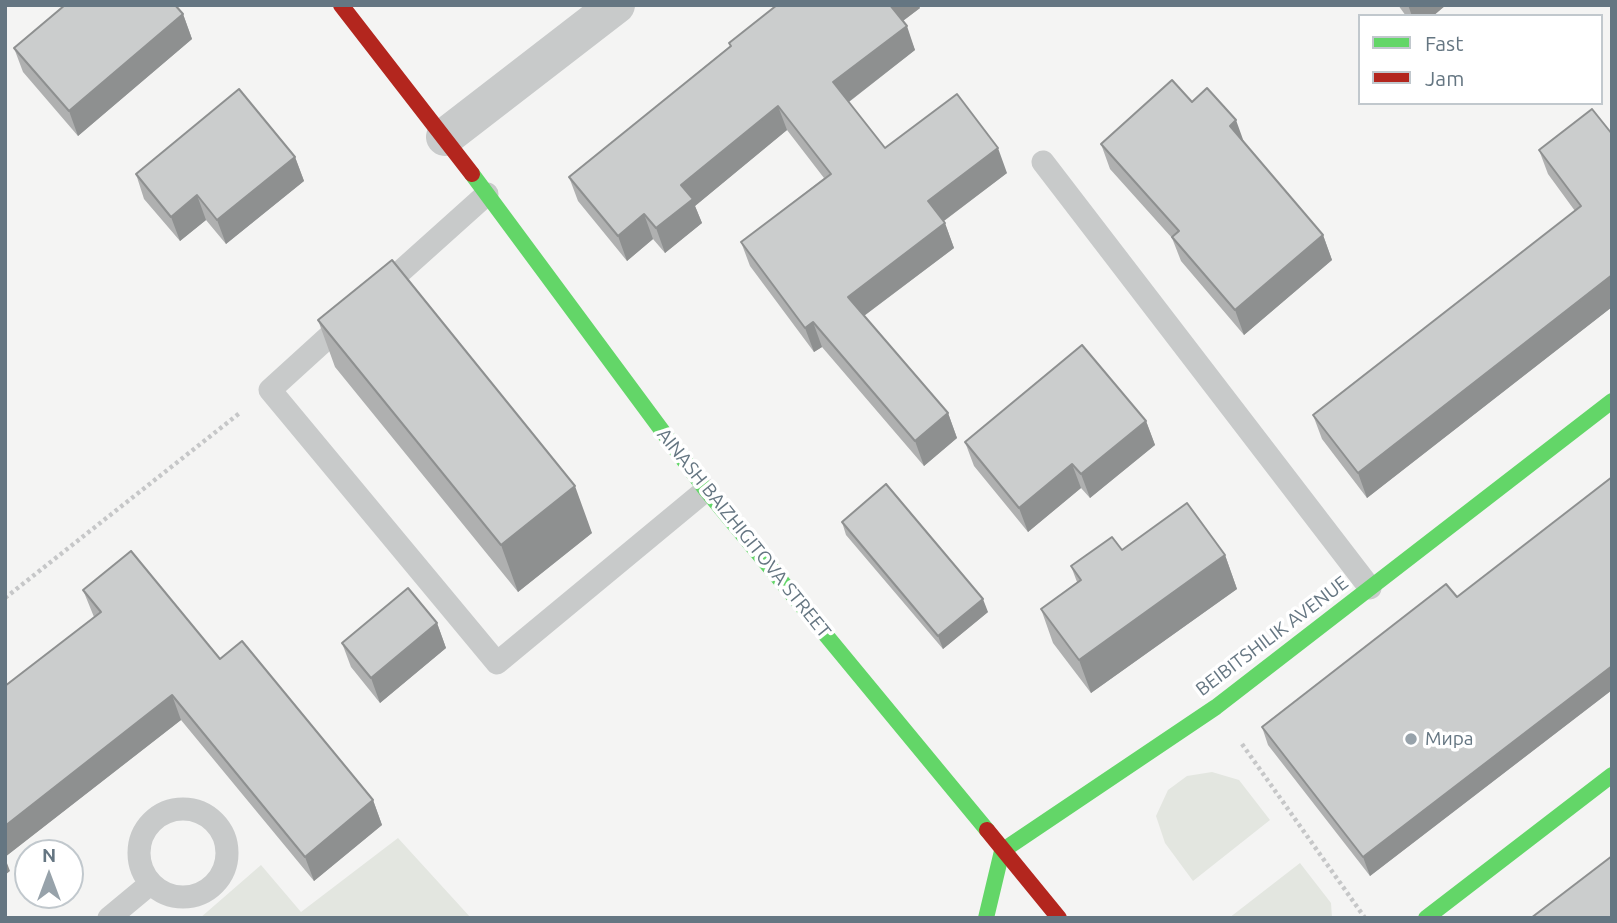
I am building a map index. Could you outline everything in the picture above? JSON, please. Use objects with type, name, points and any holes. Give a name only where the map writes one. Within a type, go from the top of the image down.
[{"type":"street","name":"AINASH BAIZHIGITOVA STREET","points":[[341,5],[445,136],[706,490],[1059,918]]},
{"type":"street","points":[[445,136],[616,5]]},
{"type":"street","name":"BEIBITSHILIK AVENUE","points":[[1002,851],[1216,707],[1612,401]]},
{"type":"street","points":[[1426,918],[1612,775]]},
{"type":"street","points":[[986,918],[1002,851]]},
{"type":"lane","points":[[1043,162],[1370,588]]},
{"type":"lane","points":[[487,194],[270,390],[496,663],[706,490]]},
{"type":"lane","points":[[110,918],[150,884]]},
{"type":"path","points":[[5,598],[270,390]]},
{"type":"path","points":[[1216,707],[1365,918]]},
{"type":"shaded area","points":[[1212,772],[1239,780],[1270,820],[1193,881],[1165,843],[1156,816],[1168,790],[1187,776]]},
{"type":"shaded area","points":[[398,838],[471,918],[200,918],[261,865],[301,912]]},
{"type":"shaded area","points":[[1300,863],[1331,903],[1332,918],[1229,918]]},
{"type":"building","points":[[65,5],[175,5],[183,14],[69,111],[14,48]]},
{"type":"building","points":[[777,5],[890,5],[907,26],[833,82],[885,148],[957,94],[998,148],[928,201],[945,223],[848,297],[948,413],[915,441],[813,322],[805,328],[741,242],[831,174],[778,106],[681,185],[693,199],[656,228],[644,214],[618,236],[569,177],[731,46],[729,43]]},
{"type":"building","points":[[1172,80],[1192,102],[1207,88],[1236,120],[1230,126],[1323,235],[1235,310],[1172,237],[1179,231],[1101,144]]},
{"type":"building","points":[[239,89],[295,157],[217,220],[197,195],[171,217],[136,174]]},
{"type":"building","points":[[1592,109],[1612,134],[1612,275],[1358,473],[1313,415],[1581,206],[1539,150]]},
{"type":"building","points":[[392,260],[575,486],[501,545],[318,320]]},
{"type":"building","points":[[1082,345],[1146,421],[1081,474],[1072,464],[1019,508],[965,442]]},
{"type":"building","points":[[1612,477],[1612,666],[1363,857],[1262,727],[1446,584],[1457,597]]},
{"type":"building","points":[[886,484],[983,599],[938,636],[842,522]]},
{"type":"building","points":[[1187,503],[1225,555],[1079,660],[1041,609],[1081,580],[1071,566],[1112,537],[1122,550]]},
{"type":"building","points":[[131,551],[220,659],[242,641],[373,800],[305,857],[172,695],[5,826],[5,686],[101,612],[83,590]]},
{"type":"building","points":[[408,588],[437,623],[371,678],[342,643]]},
{"type":"building","points":[[1612,856],[1612,918],[1531,918]]},
{"type":"traffic: fast","points":[[472,174],[706,490],[987,830]]},
{"type":"traffic: fast","points":[[986,918],[1002,851],[1216,707],[1612,401]]},
{"type":"traffic: fast","points":[[1426,918],[1612,775]]},
{"type":"traffic: jam","points":[[341,5],[472,174]]},
{"type":"traffic: jam","points":[[987,830],[1059,918]]},
{"type":"place","name":"Мира","points":[[1411,739]]}]
